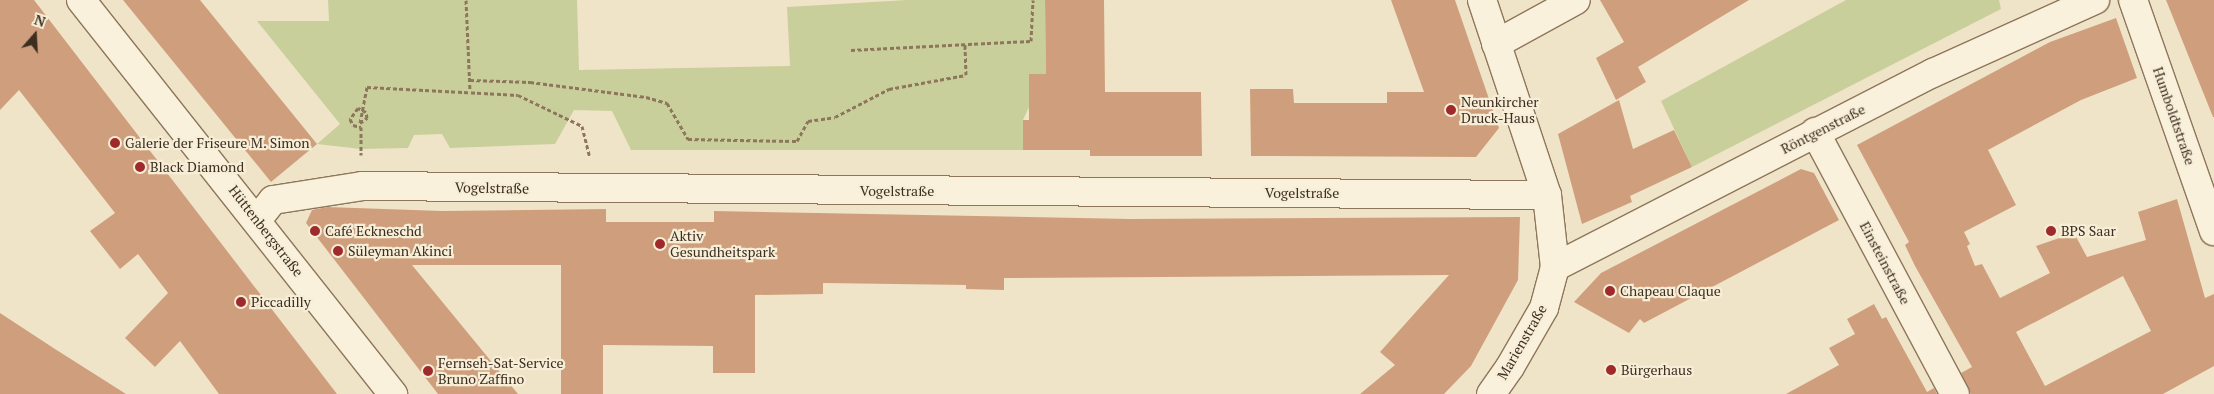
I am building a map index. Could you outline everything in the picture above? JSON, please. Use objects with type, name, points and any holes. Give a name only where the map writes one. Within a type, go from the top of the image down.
[{"type":"street","name":"Hüttenbergstraße","points":[[81,0],[258,219],[393,394]]},
{"type":"street","name":"Marienstraße","points":[[1482,0],[1547,194],[1556,267],[1544,308],[1510,367],[1491,394]]},
{"type":"street","points":[[1496,44],[1576,0]]},
{"type":"street","name":"Röntgenstraße","points":[[1556,267],[1815,132],[1933,73],[2095,0]]},
{"type":"street","name":"Humboldtstraße","points":[[2133,0],[2214,232]]},
{"type":"street","name":"Einsteinstraße","points":[[1815,132],[1955,394]]},
{"type":"street","name":"Vogelstraße","points":[[258,219],[273,200],[362,186],[1547,194]]},
{"type":"street","points":[[1499,394],[1510,367]]},
{"type":"path","points":[[466,0],[470,90]]},
{"type":"path","points":[[851,50],[1031,41],[1033,0]]},
{"type":"path","points":[[470,80],[530,82],[646,97],[667,103],[688,139],[797,141],[808,121],[835,117],[889,89],[966,75],[965,44]]},
{"type":"path","points":[[360,127],[353,125],[350,119],[358,108],[362,109],[366,112],[365,122],[360,123],[362,114],[364,105],[366,96],[368,87],[470,90],[518,94],[582,126]]},
{"type":"green space","points":[[328,0],[577,0],[579,70],[790,66],[787,7],[907,0],[1045,0],[1046,74],[1029,74],[1029,107],[1023,120],[1023,150],[631,150],[612,111],[574,110],[555,144],[450,148],[442,134],[414,135],[408,148],[361,149],[317,144],[340,124],[257,21],[329,21]]},
{"type":"green space","points":[[1846,0],[1999,0],[2001,9],[1692,167],[1661,101]]},
{"type":"building","points":[[0,0],[34,0],[337,394],[219,394],[180,341],[155,367],[125,338],[168,293],[138,254],[120,269],[90,231],[115,213],[19,90],[0,110]]},
{"type":"building","points":[[123,0],[200,0],[317,144],[271,182]]},
{"type":"building","points":[[1045,0],[1104,0],[1105,92],[1201,92],[1202,156],[1090,156],[1090,150],[1023,150],[1023,120],[1029,120],[1029,74],[1046,74]]},
{"type":"building","points":[[1391,0],[1455,0],[1499,128],[1476,157],[1251,156],[1250,89],[1293,89],[1294,103],[1387,103],[1387,92],[1424,92]]},
{"type":"building","points":[[1600,0],[1749,0],[1638,67],[1646,82],[1616,100],[1596,58],[1624,42]]},
{"type":"building","points":[[2166,0],[2214,0],[2214,117],[2213,117]]},
{"type":"building","points":[[2116,18],[2137,78],[2081,100],[1988,150],[2016,205],[1964,232],[1970,244],[1967,246],[1975,266],[1982,264],[2000,298],[2050,273],[2036,246],[2074,233],[2087,257],[2146,240],[2138,212],[2177,199],[2205,298],[2214,294],[2214,366],[2163,394],[1971,394],[1961,373],[1972,367],[1915,266],[1905,245],[1909,242],[1857,145],[2050,42]],"holes":[[[2123,276],[2151,331],[2045,386],[2016,332]]]},
{"type":"building","points":[[1619,100],[1633,149],[1674,130],[1692,167],[1630,196],[1632,202],[1582,224],[1558,134]]},
{"type":"building","points":[[1801,169],[1814,173],[1839,220],[1644,323],[1640,319],[1629,333],[1574,302],[1601,273]]},
{"type":"building","points":[[327,207],[442,211],[606,209],[606,222],[714,222],[714,211],[1131,219],[1520,217],[1518,280],[1471,366],[1444,394],[1360,394],[1395,365],[1380,352],[1449,275],[1004,278],[1004,290],[966,289],[966,285],[823,283],[823,294],[755,295],[755,373],[713,373],[713,346],[603,345],[603,394],[561,394],[561,265],[412,265],[518,394],[438,394],[306,223],[312,210]]},
{"type":"building","points":[[1874,304],[1882,319],[1886,317],[1927,392],[1934,388],[1937,394],[1786,394],[1839,365],[1829,348],[1855,334],[1847,319]]},
{"type":"building","points":[[0,313],[55,349],[126,394],[0,394]]},
{"type":"place","name":"Neunkircher Druck-Haus","points":[[1451,110]]},
{"type":"place","name":"Galerie der Friseure M. Simon","points":[[115,143]]},
{"type":"place","name":"Black Diamond","points":[[140,167]]},
{"type":"place","name":"Café Eckneschd","points":[[315,231]]},
{"type":"place","name":"BPS Saar","points":[[2051,231]]},
{"type":"place","name":"Aktiv Gesundheitspark","points":[[660,244]]},
{"type":"place","name":"Süleyman Akinci","points":[[338,251]]},
{"type":"place","name":"Chapeau Claque","points":[[1610,291]]},
{"type":"place","name":"Piccadilly","points":[[241,302]]},
{"type":"place","name":"Bürgerhaus","points":[[1611,370]]},
{"type":"place","name":"Fernseh-Sat-Service Bruno Zaffino","points":[[428,371]]}]
